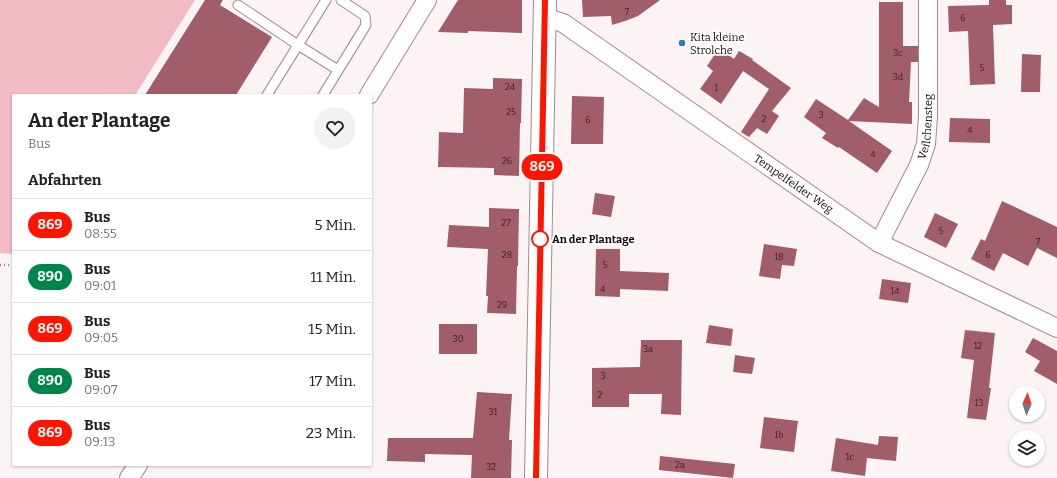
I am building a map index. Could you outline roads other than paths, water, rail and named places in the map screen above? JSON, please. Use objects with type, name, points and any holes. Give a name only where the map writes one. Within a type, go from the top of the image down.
[{"type":"main road","points":[[536,478],[544,9]]},
{"type":"street","points":[[370,94],[427,0]]},
{"type":"street","name":"Veilchensteg","points":[[879,243],[919,165],[926,144],[928,116],[928,0]]},
{"type":"street","name":"Tempelfelder Weg","points":[[544,9],[879,243],[1057,328]]},
{"type":"street","points":[[129,478],[137,466]]},
{"type":"lane","points":[[268,94],[326,0]]},
{"type":"lane","points":[[324,94],[366,25],[365,16],[341,0]]},
{"type":"lane","points":[[238,5],[338,70]]},
{"type":"place","name":"Kita kleine Strolche","points":[[682,43]]},
{"type":"place","name":"An der Plantage","points":[[540,239]]}]
